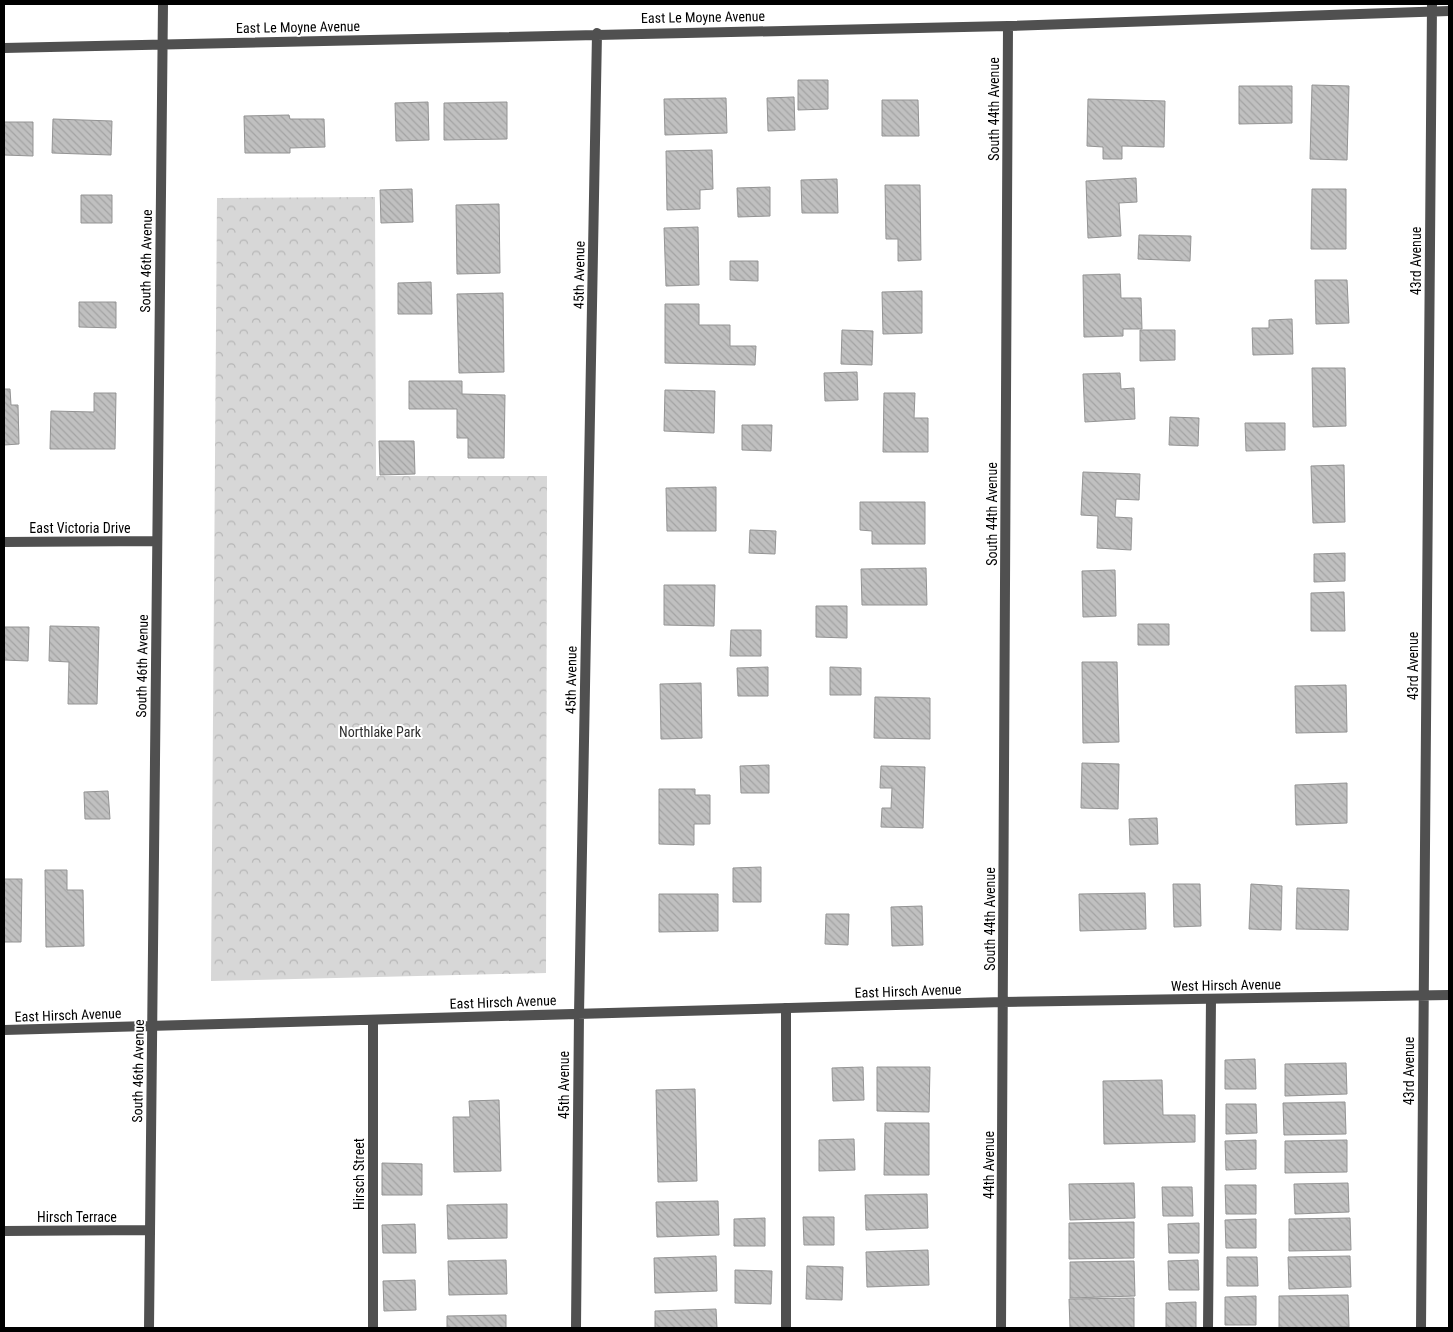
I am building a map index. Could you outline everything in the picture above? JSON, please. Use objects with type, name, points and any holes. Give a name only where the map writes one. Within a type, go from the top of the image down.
[{"type":"street","name":"South 46th Avenue","points":[[149,1328],[163,4]]},
{"type":"street","name":"East Le Moyne Avenue","points":[[4,48],[597,33],[1008,26],[1432,8],[1449,11]]},
{"type":"street","name":"43rd Avenue","points":[[1421,1328],[1432,8]]},
{"type":"street","name":"South 44th Avenue","points":[[1004,1002],[1008,26]]},
{"type":"street","name":"45th Avenue","points":[[576,1328],[579,1014],[597,33]]},
{"type":"street","name":"East Victoria Drive","points":[[4,542],[157,541]]},
{"type":"street","name":"West Hirsch Avenue","points":[[1004,1002],[1449,995]]},
{"type":"street","points":[[1208,1328],[1211,999]]},
{"type":"street","name":"East Hirsch Avenue","points":[[4,1030],[1004,1002]]},
{"type":"street","name":"44th Avenue","points":[[1001,1328],[1004,1002]]},
{"type":"street","points":[[786,1008],[786,1328]]},
{"type":"street","name":"Hirsch Street","points":[[373,1020],[373,1328]]},
{"type":"street","name":"Hirsch Terrace","points":[[4,1231],[150,1230]]},
{"type":"green space","name":"Northlake Park","points":[[375,197],[376,476],[547,476],[546,973],[211,981],[217,198]]},
{"type":"building","points":[[798,80],[828,80],[828,109],[798,110]]},
{"type":"building","points":[[1312,85],[1349,86],[1347,160],[1310,159]]},
{"type":"building","points":[[1239,86],[1292,86],[1292,123],[1239,124]]},
{"type":"building","points":[[794,97],[795,130],[768,131],[767,98]]},
{"type":"building","points":[[726,98],[727,133],[665,135],[664,99]]},
{"type":"building","points":[[1088,99],[1165,101],[1164,147],[1122,146],[1122,159],[1103,159],[1103,147],[1087,146]]},
{"type":"building","points":[[882,100],[918,100],[919,136],[882,136]]},
{"type":"building","points":[[428,102],[429,140],[396,141],[395,103]]},
{"type":"building","points":[[507,102],[507,139],[444,140],[444,103]]},
{"type":"building","points":[[289,115],[290,119],[324,119],[325,147],[290,148],[290,153],[245,153],[244,116]]},
{"type":"building","points":[[53,119],[112,121],[111,155],[52,153]]},
{"type":"building","points":[[4,122],[33,122],[33,156],[4,155]]},
{"type":"building","points":[[712,150],[713,189],[700,190],[700,209],[667,210],[666,151]]},
{"type":"building","points":[[1136,178],[1137,202],[1119,203],[1121,236],[1088,238],[1086,181]]},
{"type":"building","points":[[837,179],[838,213],[802,213],[801,180]]},
{"type":"building","points":[[885,185],[920,185],[921,260],[898,261],[898,239],[886,239]]},
{"type":"building","points":[[770,187],[770,216],[738,217],[737,188]]},
{"type":"building","points":[[412,189],[413,222],[381,223],[380,190]]},
{"type":"building","points":[[1312,189],[1346,189],[1346,249],[1311,249]]},
{"type":"building","points":[[81,195],[112,195],[112,223],[81,223]]},
{"type":"building","points":[[499,204],[500,273],[457,274],[456,205]]},
{"type":"building","points":[[698,227],[699,285],[666,286],[664,228]]},
{"type":"building","points":[[1139,235],[1191,236],[1190,261],[1138,259]]},
{"type":"building","points":[[730,261],[758,261],[758,281],[730,280]]},
{"type":"building","points":[[1120,274],[1121,298],[1141,298],[1142,329],[1123,329],[1123,336],[1084,337],[1083,275]]},
{"type":"building","points":[[1315,280],[1347,280],[1349,323],[1316,324]]},
{"type":"building","points":[[431,282],[432,314],[398,314],[398,283]]},
{"type":"building","points":[[922,291],[922,333],[883,334],[882,292]]},
{"type":"building","points":[[503,293],[504,372],[459,373],[457,294]]},
{"type":"building","points":[[79,302],[116,302],[116,328],[79,327]]},
{"type":"building","points":[[665,304],[699,304],[699,325],[730,325],[730,346],[756,346],[755,365],[665,363]]},
{"type":"building","points":[[1292,319],[1293,354],[1253,355],[1252,328],[1269,328],[1269,320]]},
{"type":"building","points":[[842,330],[873,331],[872,365],[841,364]]},
{"type":"building","points":[[1140,330],[1175,330],[1175,360],[1140,361]]},
{"type":"building","points":[[1312,368],[1345,368],[1346,426],[1313,427]]},
{"type":"building","points":[[857,372],[858,400],[825,401],[824,373]]},
{"type":"building","points":[[1120,373],[1121,389],[1134,388],[1135,419],[1085,422],[1083,374]]},
{"type":"building","points":[[409,381],[462,381],[462,394],[505,395],[504,458],[468,458],[468,438],[457,438],[457,409],[409,409]]},
{"type":"building","points":[[4,389],[10,389],[11,405],[18,405],[19,444],[4,445]]},
{"type":"building","points":[[665,390],[715,391],[714,433],[664,431]]},
{"type":"building","points":[[94,393],[116,393],[115,449],[50,449],[51,411],[94,412]]},
{"type":"building","points":[[884,393],[915,393],[914,418],[928,418],[928,452],[883,452]]},
{"type":"building","points":[[1170,417],[1199,418],[1198,446],[1169,445]]},
{"type":"building","points":[[1245,423],[1285,423],[1285,450],[1246,451]]},
{"type":"building","points":[[742,425],[772,425],[771,451],[742,450]]},
{"type":"building","points":[[379,441],[414,441],[415,474],[380,475]]},
{"type":"building","points":[[1344,465],[1345,522],[1313,523],[1311,466]]},
{"type":"building","points":[[1083,472],[1140,474],[1139,500],[1116,499],[1115,517],[1132,518],[1131,550],[1097,548],[1098,516],[1081,515]]},
{"type":"building","points":[[716,487],[716,531],[667,531],[666,488]]},
{"type":"building","points":[[860,502],[925,502],[925,544],[872,544],[872,531],[860,530]]},
{"type":"building","points":[[750,530],[776,531],[775,554],[749,553]]},
{"type":"building","points":[[1345,553],[1345,581],[1314,582],[1314,554]]},
{"type":"building","points":[[926,568],[927,605],[862,605],[861,569]]},
{"type":"building","points":[[1115,570],[1116,616],[1083,617],[1082,571]]},
{"type":"building","points":[[664,585],[715,585],[714,626],[664,625]]},
{"type":"building","points":[[1344,592],[1345,631],[1311,631],[1311,593]]},
{"type":"building","points":[[816,606],[847,606],[847,638],[816,637]]},
{"type":"building","points":[[1138,624],[1169,624],[1169,645],[1138,645]]},
{"type":"building","points":[[50,626],[99,627],[97,704],[68,704],[69,662],[49,661]]},
{"type":"building","points":[[4,627],[29,627],[28,661],[4,660]]},
{"type":"building","points":[[731,630],[761,630],[761,656],[730,656]]},
{"type":"building","points":[[1082,662],[1117,662],[1119,742],[1083,743]]},
{"type":"building","points":[[768,667],[768,696],[738,696],[737,668]]},
{"type":"building","points":[[830,667],[861,668],[861,695],[830,695]]},
{"type":"building","points":[[701,683],[702,738],[661,739],[660,684]]},
{"type":"building","points":[[1346,685],[1347,732],[1296,733],[1295,686]]},
{"type":"building","points":[[875,697],[930,698],[930,739],[874,738]]},
{"type":"building","points":[[1082,763],[1119,764],[1118,809],[1081,808]]},
{"type":"building","points":[[769,765],[769,793],[741,793],[740,766]]},
{"type":"building","points":[[881,766],[925,767],[923,828],[881,827],[882,808],[891,808],[892,788],[880,788]]},
{"type":"building","points":[[1347,783],[1347,823],[1296,825],[1295,785]]},
{"type":"building","points":[[659,789],[695,789],[695,795],[710,795],[710,824],[694,824],[694,845],[659,844]]},
{"type":"building","points":[[108,791],[110,819],[85,819],[84,792]]},
{"type":"building","points":[[1157,818],[1158,844],[1130,845],[1129,819]]},
{"type":"building","points":[[761,867],[761,902],[733,902],[733,868]]},
{"type":"building","points":[[45,870],[67,870],[67,890],[83,890],[84,946],[46,947]]},
{"type":"building","points":[[4,879],[22,879],[21,942],[4,942]]},
{"type":"building","points":[[1173,884],[1200,884],[1201,926],[1174,927]]},
{"type":"building","points":[[1251,884],[1282,886],[1281,930],[1249,929]]},
{"type":"building","points":[[1297,888],[1349,890],[1348,930],[1296,929]]},
{"type":"building","points":[[1145,893],[1146,929],[1080,931],[1079,894]]},
{"type":"building","points":[[659,894],[718,894],[718,931],[659,932]]},
{"type":"building","points":[[922,906],[923,945],[892,946],[891,907]]},
{"type":"building","points":[[826,914],[849,914],[848,945],[825,944]]},
{"type":"building","points":[[1255,1059],[1256,1089],[1225,1089],[1225,1060]]},
{"type":"building","points":[[1346,1063],[1347,1094],[1285,1096],[1285,1064]]},
{"type":"building","points":[[863,1067],[864,1100],[833,1101],[832,1068]]},
{"type":"building","points":[[877,1067],[930,1067],[929,1112],[877,1111]]},
{"type":"building","points":[[1162,1080],[1163,1115],[1195,1115],[1195,1142],[1104,1144],[1103,1081]]},
{"type":"building","points":[[695,1089],[697,1181],[658,1182],[656,1090]]},
{"type":"building","points":[[499,1100],[501,1171],[454,1172],[453,1117],[470,1117],[469,1101]]},
{"type":"building","points":[[1345,1102],[1346,1134],[1284,1135],[1283,1103]]},
{"type":"building","points":[[1226,1104],[1256,1104],[1257,1133],[1226,1134]]},
{"type":"building","points":[[885,1123],[929,1123],[929,1175],[884,1175]]},
{"type":"building","points":[[854,1139],[855,1170],[819,1171],[819,1140]]},
{"type":"building","points":[[1256,1140],[1256,1169],[1226,1170],[1225,1141]]},
{"type":"building","points":[[1347,1140],[1347,1172],[1285,1173],[1285,1141]]},
{"type":"building","points":[[382,1163],[422,1164],[422,1195],[382,1195]]},
{"type":"building","points":[[1134,1183],[1135,1218],[1070,1220],[1069,1184]]},
{"type":"building","points":[[1348,1183],[1349,1212],[1295,1214],[1294,1184]]},
{"type":"building","points":[[1225,1185],[1256,1185],[1256,1214],[1226,1214]]},
{"type":"building","points":[[1162,1187],[1192,1187],[1193,1216],[1163,1216]]},
{"type":"building","points":[[927,1194],[928,1228],[866,1230],[865,1195]]},
{"type":"building","points":[[718,1201],[719,1235],[657,1237],[656,1202]]},
{"type":"building","points":[[507,1204],[507,1238],[448,1239],[447,1205]]},
{"type":"building","points":[[803,1217],[834,1217],[834,1245],[804,1245]]},
{"type":"building","points":[[765,1218],[765,1246],[734,1246],[734,1219]]},
{"type":"building","points":[[1350,1218],[1351,1250],[1289,1251],[1289,1219]]},
{"type":"building","points":[[1256,1219],[1256,1248],[1226,1248],[1225,1220]]},
{"type":"building","points":[[1134,1222],[1134,1258],[1069,1259],[1069,1223]]},
{"type":"building","points":[[1199,1223],[1199,1253],[1169,1253],[1168,1224]]},
{"type":"building","points":[[415,1224],[416,1253],[383,1253],[382,1225]]},
{"type":"building","points":[[928,1250],[929,1285],[867,1287],[866,1252]]},
{"type":"building","points":[[716,1256],[717,1291],[655,1293],[654,1258]]},
{"type":"building","points":[[1350,1256],[1351,1287],[1289,1289],[1288,1257]]},
{"type":"building","points":[[1227,1257],[1257,1257],[1258,1286],[1227,1286]]},
{"type":"building","points":[[506,1260],[507,1294],[449,1295],[448,1261]]},
{"type":"building","points":[[1198,1260],[1199,1290],[1169,1290],[1168,1261]]},
{"type":"building","points":[[1134,1261],[1135,1296],[1070,1298],[1070,1262]]},
{"type":"building","points":[[807,1266],[843,1267],[842,1300],[806,1299]]},
{"type":"building","points":[[735,1270],[772,1271],[771,1304],[735,1303]]},
{"type":"building","points":[[415,1280],[416,1310],[384,1311],[383,1281]]},
{"type":"building","points":[[1348,1295],[1349,1327],[1279,1328],[1279,1296]]},
{"type":"building","points":[[1256,1296],[1256,1325],[1225,1325],[1225,1297]]},
{"type":"building","points":[[1134,1298],[1134,1328],[1070,1328],[1069,1299]]},
{"type":"building","points":[[1196,1302],[1196,1328],[1166,1328],[1166,1303]]},
{"type":"building","points":[[716,1309],[717,1328],[655,1328],[655,1311]]},
{"type":"building","points":[[506,1315],[506,1328],[447,1328],[447,1316]]}]
